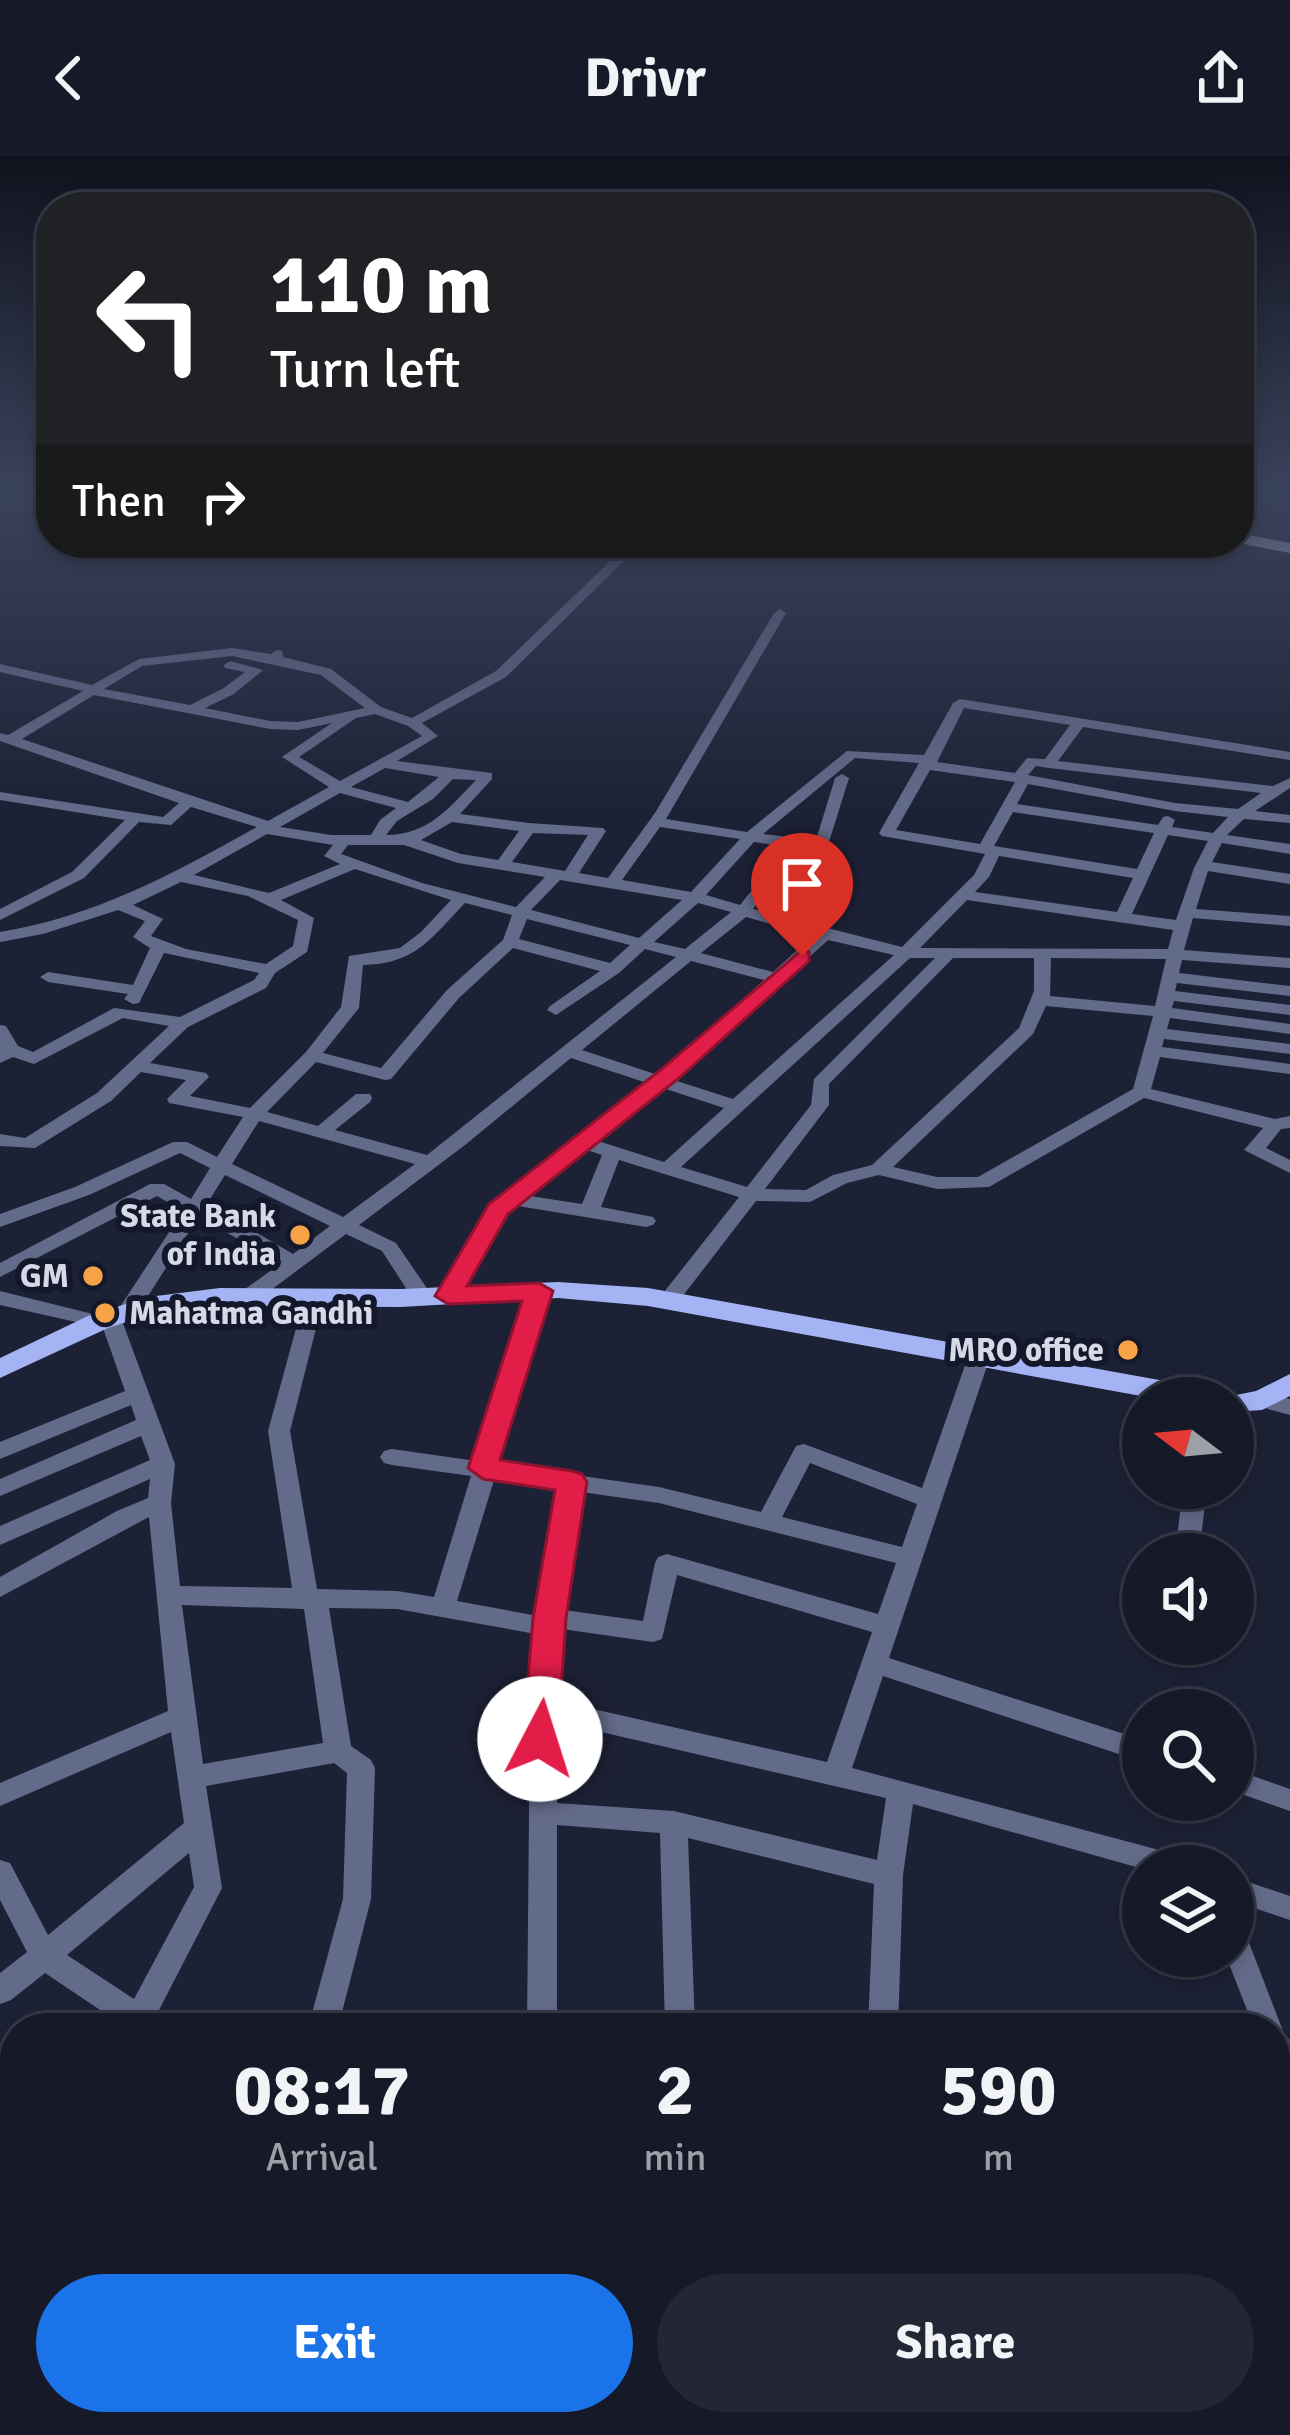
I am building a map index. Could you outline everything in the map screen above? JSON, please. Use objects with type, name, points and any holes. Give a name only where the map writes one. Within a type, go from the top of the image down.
[{"type":"main road","points":[[0,1369],[112,1317],[184,1301],[539,1291],[668,1300],[1122,1383]]},
{"type":"main road","points":[[1262,1403],[1290,1383]]},
{"type":"street","points":[[413,723],[501,674],[580,597]]},
{"type":"street","points":[[612,883],[657,822],[780,613]]},
{"type":"street","points":[[193,710],[229,692],[256,670],[230,666],[240,653]]},
{"type":"street","points":[[0,937],[37,931],[119,904],[178,877],[431,736],[413,723],[376,710],[326,672],[276,656],[240,653],[139,662],[6,742]]},
{"type":"street","points":[[0,668],[193,710],[298,726],[376,710]]},
{"type":"street","points":[[1144,875],[887,833],[960,704],[1290,756]]},
{"type":"street","points":[[355,714],[289,757],[343,789],[404,806]]},
{"type":"street","points":[[1049,764],[1078,724]]},
{"type":"street","points":[[6,742],[118,773],[186,804],[265,824],[266,829]]},
{"type":"street","points":[[1122,917],[1207,742]]},
{"type":"street","points":[[617,1013],[564,1005],[647,942],[752,835],[852,754],[1022,777],[1174,807],[1290,819]]},
{"type":"street","points":[[667,1169],[906,953],[963,895],[1032,761],[1285,788]]},
{"type":"street","points":[[383,763],[487,776],[449,817],[409,842]]},
{"type":"street","points":[[376,840],[381,826],[404,806],[425,799],[449,774]]},
{"type":"street","points":[[248,1297],[570,1052],[743,910],[774,873],[818,847],[842,778]]},
{"type":"street","points":[[1141,1093],[1173,954],[1216,838],[1238,815],[1285,788]]},
{"type":"street","points":[[0,796],[166,821],[186,804]]},
{"type":"street","points":[[1008,806],[1290,849]]},
{"type":"street","points":[[0,915],[78,875],[136,817]]},
{"type":"street","points":[[312,1056],[385,1075],[453,994],[510,942],[522,910],[563,875],[598,831],[449,817]]},
{"type":"street","points":[[657,822],[818,847]]},
{"type":"street","points":[[502,865],[529,828]]},
{"type":"street","points":[[266,829],[343,841],[409,842],[458,858],[695,897],[906,953],[1173,954],[1290,963]]},
{"type":"street","points":[[343,841],[332,856],[352,865],[778,978]]},
{"type":"street","points":[[269,898],[352,865]]},
{"type":"street","points":[[1206,866],[1290,879]]},
{"type":"street","points":[[0,1140],[28,1144],[104,1097],[182,1023],[260,985],[269,970],[301,948],[306,918],[269,898],[178,877]]},
{"type":"street","points":[[963,895],[1122,917],[1290,921]]},
{"type":"street","points":[[112,1317],[195,1207],[254,1114],[312,1056],[350,1008],[355,959],[391,961],[416,947],[462,897]]},
{"type":"street","points":[[119,904],[155,919],[141,937],[158,948],[211,954],[269,970]]},
{"type":"street","points":[[0,1221],[82,1191],[180,1146],[389,1247],[435,1296],[498,1210],[661,1082],[825,934]]},
{"type":"street","points":[[510,942],[614,969]]},
{"type":"street","points":[[0,1030],[6,1054],[34,1059],[120,1012],[139,992],[158,948]]},
{"type":"street","points":[[584,1143],[754,1195],[810,1196],[840,1179],[879,1168],[1028,1030],[1040,1000],[1042,952]]},
{"type":"street","points":[[668,1300],[820,1105],[820,1083],[948,954]]},
{"type":"street","points":[[48,977],[139,992]]},
{"type":"street","points":[[1162,1014],[1290,991]]},
{"type":"street","points":[[1040,1000],[1290,1029]]},
{"type":"street","points":[[1162,1014],[1290,1010]]},
{"type":"street","points":[[120,1012],[182,1023]]},
{"type":"street","points":[[1162,1014],[1290,1049]]},
{"type":"street","points":[[1162,1014],[1290,1069]]},
{"type":"street","points":[[570,1052],[736,1106]]},
{"type":"street","points":[[138,1066],[200,1077],[176,1099],[323,1131],[430,1162]]},
{"type":"street","points":[[879,1168],[938,1183],[982,1183],[1141,1093],[1283,1124]]},
{"type":"street","points":[[323,1131],[363,1098]]},
{"type":"street","points":[[1283,1124],[1253,1150],[1290,1167]]},
{"type":"street","points":[[589,1212],[613,1152]]},
{"type":"street","points":[[0,1271],[157,1188],[292,1262]]},
{"type":"street","points":[[514,1199],[646,1221]]},
{"type":"street","points":[[443,1608],[539,1291]]},
{"type":"street","points":[[0,1298],[112,1317]]},
{"type":"street","points":[[313,1298],[279,1431],[338,1751],[361,1768],[357,1899],[327,2013]]},
{"type":"street","points":[[112,1317],[164,1464],[159,1503],[182,1716],[208,1888],[152,2013]]},
{"type":"street","points":[[836,1775],[979,1357]]},
{"type":"street","points":[[0,1450],[140,1394]]},
{"type":"street","points":[[0,1488],[150,1423]]},
{"type":"street","points":[[768,1522],[804,1452],[931,1500]]},
{"type":"street","points":[[392,1457],[658,1495],[910,1558]]},
{"type":"street","points":[[0,1535],[164,1464]]},
{"type":"street","points":[[542,2013],[543,1708],[549,1622],[572,1482]]},
{"type":"street","points":[[0,1588],[124,1517],[159,1503]]},
{"type":"street","points":[[169,1595],[397,1600],[653,1632],[667,1563],[886,1626]]},
{"type":"street","points":[[874,1663],[1122,1744]]},
{"type":"street","points":[[543,1708],[901,1790],[1122,1852]]},
{"type":"street","points":[[0,1795],[182,1716]]},
{"type":"street","points":[[194,1777],[338,1751]]},
{"type":"street","points":[[1254,1787],[1290,1800]]},
{"type":"street","points":[[884,2013],[889,1875],[901,1790]]},
{"type":"street","points":[[544,1813],[674,1823],[889,1875]]},
{"type":"street","points":[[674,1823],[680,2013]]},
{"type":"street","points":[[0,1990],[201,1826]]},
{"type":"street","points":[[0,1872],[44,1956],[129,2013]]},
{"type":"street","points":[[1254,1895],[1290,1908]]},
{"type":"street","points":[[1249,1977],[1263,2013]]},
{"type":"place","name":"State Bank of India","points":[[300,1235]]},
{"type":"place","name":"GM","points":[[93,1276]]},
{"type":"place","name":"Mahatma Gandhi","points":[[105,1313]]},
{"type":"place","name":"MRO office","points":[[1128,1350]]},
{"type":"route","points":[[540,1739],[550,1618],[572,1482],[483,1468],[539,1291],[448,1296],[498,1210],[671,1073],[802,956]]}]
